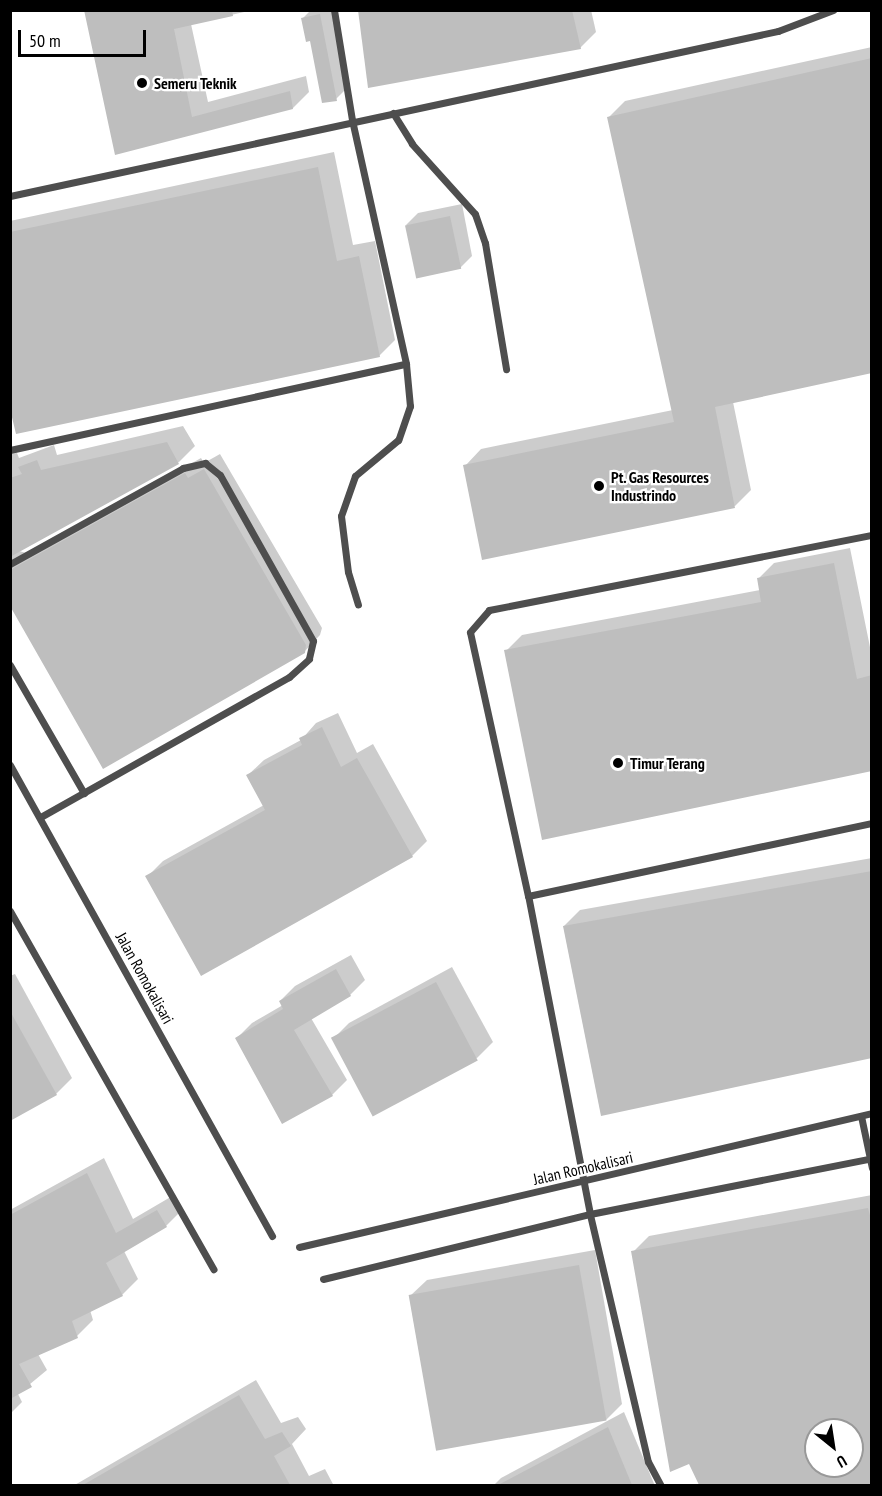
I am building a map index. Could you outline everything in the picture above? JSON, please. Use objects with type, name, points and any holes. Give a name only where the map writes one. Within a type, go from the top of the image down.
[{"type":"lane","points":[[334,10],[352,120],[406,364],[410,406],[398,440],[355,476],[341,516],[348,572],[358,605]]},
{"type":"lane","points":[[10,196],[352,120],[778,31],[833,10]]},
{"type":"lane","points":[[393,113],[412,144],[475,214],[485,243],[506,369]]},
{"type":"lane","points":[[10,450],[406,364]]},
{"type":"lane","points":[[10,564],[183,468],[205,463],[220,476],[313,641],[309,659],[289,677],[41,817]]},
{"type":"lane","points":[[661,1485],[648,1461],[590,1214],[528,896],[470,632],[489,610],[872,535]]},
{"type":"lane","points":[[10,665],[84,793]]},
{"type":"lane","name":"Jalan Romokalisari","points":[[10,765],[41,817],[272,1236]]},
{"type":"lane","points":[[528,896],[872,823]]},
{"type":"lane","points":[[10,911],[213,1269]]},
{"type":"lane","name":"Jalan Romokalisari","points":[[299,1246],[584,1182],[872,1113]]},
{"type":"lane","points":[[861,1116],[872,1168]]},
{"type":"lane","points":[[322,1279],[590,1214],[870,1158]]},
{"type":"building","name":"Semeru Teknik","points":[[84,10],[232,10],[233,16],[174,29],[192,117],[290,91],[293,109],[115,155]]},
{"type":"building","points":[[358,10],[572,10],[581,49],[368,88]]},
{"type":"building","points":[[320,14],[337,101],[322,103],[310,41],[306,42],[301,18]]},
{"type":"building","points":[[872,58],[872,373],[715,407],[735,508],[482,560],[463,465],[674,422],[607,117]]},
{"type":"building","points":[[318,167],[337,261],[359,256],[380,357],[16,434],[10,409],[10,232]]},
{"type":"building","points":[[450,216],[461,269],[416,278],[405,226]]},
{"type":"building","points":[[167,442],[179,464],[10,557],[10,478],[22,474],[18,467],[37,460],[41,470]]},
{"type":"building","points":[[204,469],[306,645],[305,653],[103,769],[10,606],[10,570],[185,473],[188,478]]},
{"type":"building","points":[[834,563],[857,679],[872,675],[872,771],[542,840],[504,650],[761,602],[757,578]]},
{"type":"building","points":[[322,727],[341,767],[357,758],[413,857],[201,976],[145,876],[265,810],[246,775],[302,745],[299,738]]},
{"type":"building","points":[[872,871],[872,1058],[601,1116],[563,926]]},
{"type":"building","points":[[336,969],[351,996],[294,1030],[333,1096],[282,1124],[235,1038],[283,1009],[279,1001]]},
{"type":"building","points":[[436,982],[478,1061],[373,1116],[331,1038]]},
{"type":"building","points":[[10,1011],[57,1095],[10,1121]]},
{"type":"building","points":[[87,1173],[116,1233],[157,1210],[167,1227],[106,1263],[123,1296],[72,1321],[78,1338],[19,1364],[32,1387],[10,1399],[10,1215]]},
{"type":"building","points":[[868,1208],[872,1223],[872,1485],[699,1485],[689,1464],[670,1472],[631,1251]]},
{"type":"building","points":[[579,1265],[606,1421],[436,1451],[409,1295]]},
{"type":"building","points":[[239,1395],[265,1439],[282,1432],[291,1446],[274,1456],[290,1485],[83,1485]]},
{"type":"building","points":[[608,1427],[632,1485],[498,1485]]},
{"type":"place","name":"Semeru Teknik","points":[[142,83]]},
{"type":"place","name":"Pt. Gas Resources Industrindo","points":[[599,486]]},
{"type":"place","name":"Timur Terang","points":[[618,763]]}]
